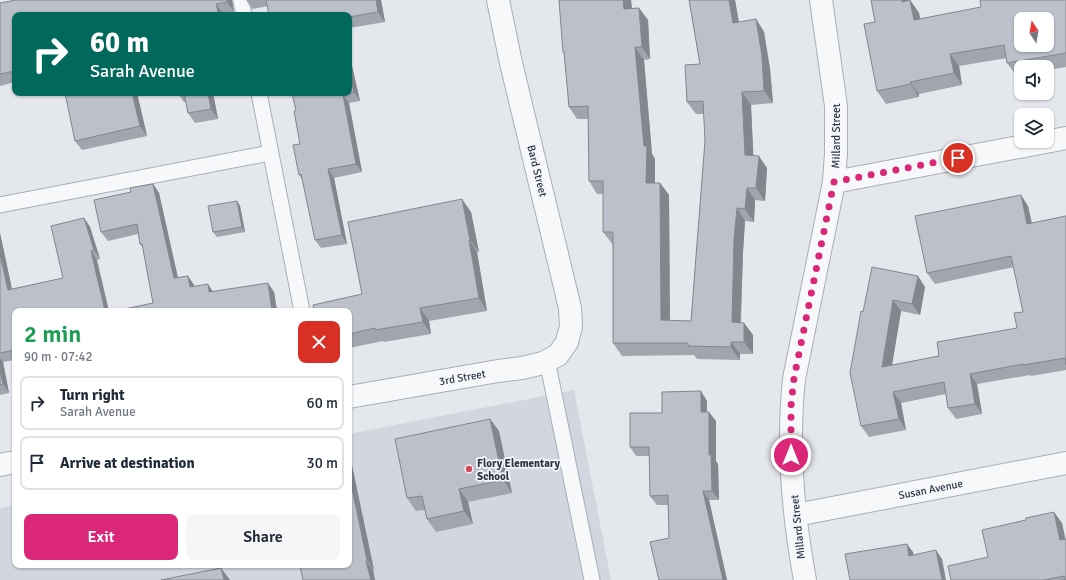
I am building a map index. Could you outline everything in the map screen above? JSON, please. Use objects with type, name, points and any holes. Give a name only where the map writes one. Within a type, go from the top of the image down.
[{"type":"street","name":"Bard Street","points":[[498,0],[511,63],[570,308],[572,326],[567,342]]},
{"type":"street","name":"Millard Street","points":[[805,580],[800,551],[791,455],[791,406],[794,378],[834,182],[836,153],[836,106],[821,0]]},
{"type":"street","points":[[834,182],[1066,138]]},
{"type":"street","name":"3rd Street","points":[[352,396],[522,368],[543,363],[558,355],[567,342]]},
{"type":"street","points":[[0,465],[12,463]]},
{"type":"street","name":"Susan Avenue","points":[[796,515],[1066,463]]},
{"type":"lane","points":[[241,0],[243,12]]},
{"type":"lane","points":[[260,96],[301,308]]},
{"type":"lane","points":[[0,205],[270,153]]},
{"type":"lane","points":[[547,360],[592,580]]},
{"type":"shaded area","name":"Flory Elementary School","points":[[574,390],[611,580],[0,580],[0,508],[12,506],[12,568],[352,568],[352,433]]},
{"type":"building","points":[[16,0],[227,0],[227,2],[216,4],[218,12],[12,12],[12,72],[0,74],[0,3]]},
{"type":"building","points":[[266,0],[376,0],[378,12],[352,16],[352,12],[268,12]]},
{"type":"building","points":[[559,0],[623,0],[624,9],[639,8],[642,47],[635,47],[644,146],[647,146],[646,183],[660,183],[661,320],[691,321],[705,141],[703,101],[687,102],[685,65],[700,64],[689,0],[729,0],[733,23],[756,19],[762,56],[764,91],[742,92],[745,155],[759,156],[756,188],[747,188],[745,209],[737,208],[734,239],[732,322],[744,323],[744,342],[731,342],[731,347],[688,346],[688,343],[613,343],[613,232],[603,232],[603,181],[589,181],[588,106],[569,107]]},
{"type":"building","points":[[871,0],[902,0],[902,2],[910,0],[914,20],[981,7],[980,0],[1066,0],[1066,53],[1025,60],[1014,60],[1014,62],[1007,63],[1004,45],[950,54],[954,73],[910,82],[911,84],[877,91],[864,24],[875,22]]},
{"type":"building","points":[[66,96],[133,96],[140,126],[75,141]]},
{"type":"building","points":[[185,96],[209,96],[211,109],[188,113]]},
{"type":"building","points":[[293,96],[343,96],[356,164],[328,169],[342,235],[315,240],[301,174],[299,175],[293,145],[300,144],[294,111],[296,111]]},
{"type":"building","points":[[153,184],[174,278],[188,276],[190,287],[208,284],[209,292],[268,283],[272,308],[129,308],[153,303],[137,224],[101,232],[94,200],[131,192],[130,188]]},
{"type":"building","points":[[1021,195],[1027,224],[1066,216],[1066,365],[1065,358],[970,374],[975,404],[948,408],[944,382],[893,392],[899,419],[861,426],[850,373],[861,311],[863,312],[872,267],[918,276],[912,304],[893,300],[882,367],[939,356],[937,342],[1017,328],[1014,313],[1023,312],[1011,256],[927,273],[915,216]]},
{"type":"building","points":[[462,199],[479,298],[420,308],[423,322],[375,330],[375,328],[352,333],[352,308],[314,308],[313,305],[362,294],[348,222]]},
{"type":"building","points":[[237,201],[242,227],[213,232],[208,206]]},
{"type":"building","points":[[84,218],[94,250],[91,251],[104,308],[12,308],[12,351],[0,353],[0,254],[8,290],[63,278],[51,226]]},
{"type":"building","points":[[0,370],[3,384],[0,385]]},
{"type":"building","points":[[701,391],[701,412],[709,412],[709,455],[711,455],[712,491],[703,491],[723,580],[659,580],[650,542],[669,538],[668,495],[650,496],[649,447],[630,447],[630,413],[662,413],[662,392]]},
{"type":"building","points":[[490,419],[503,480],[459,489],[464,511],[427,519],[422,496],[407,498],[395,439]]},
{"type":"building","points":[[352,488],[371,580],[303,580],[301,568],[352,568]]},
{"type":"building","points":[[1054,512],[1060,540],[1066,539],[1066,580],[1064,576],[1044,580],[951,580],[948,566],[988,557],[982,530]]},
{"type":"building","points":[[907,544],[909,556],[936,550],[942,580],[850,580],[845,554]]},
{"type":"building","points":[[221,568],[224,580],[161,580]]},
{"type":"place","name":"Flory Elementary School","points":[[469,469]]},
{"type":"route","points":[[791,455],[791,406],[794,378],[834,182],[958,158]]}]
